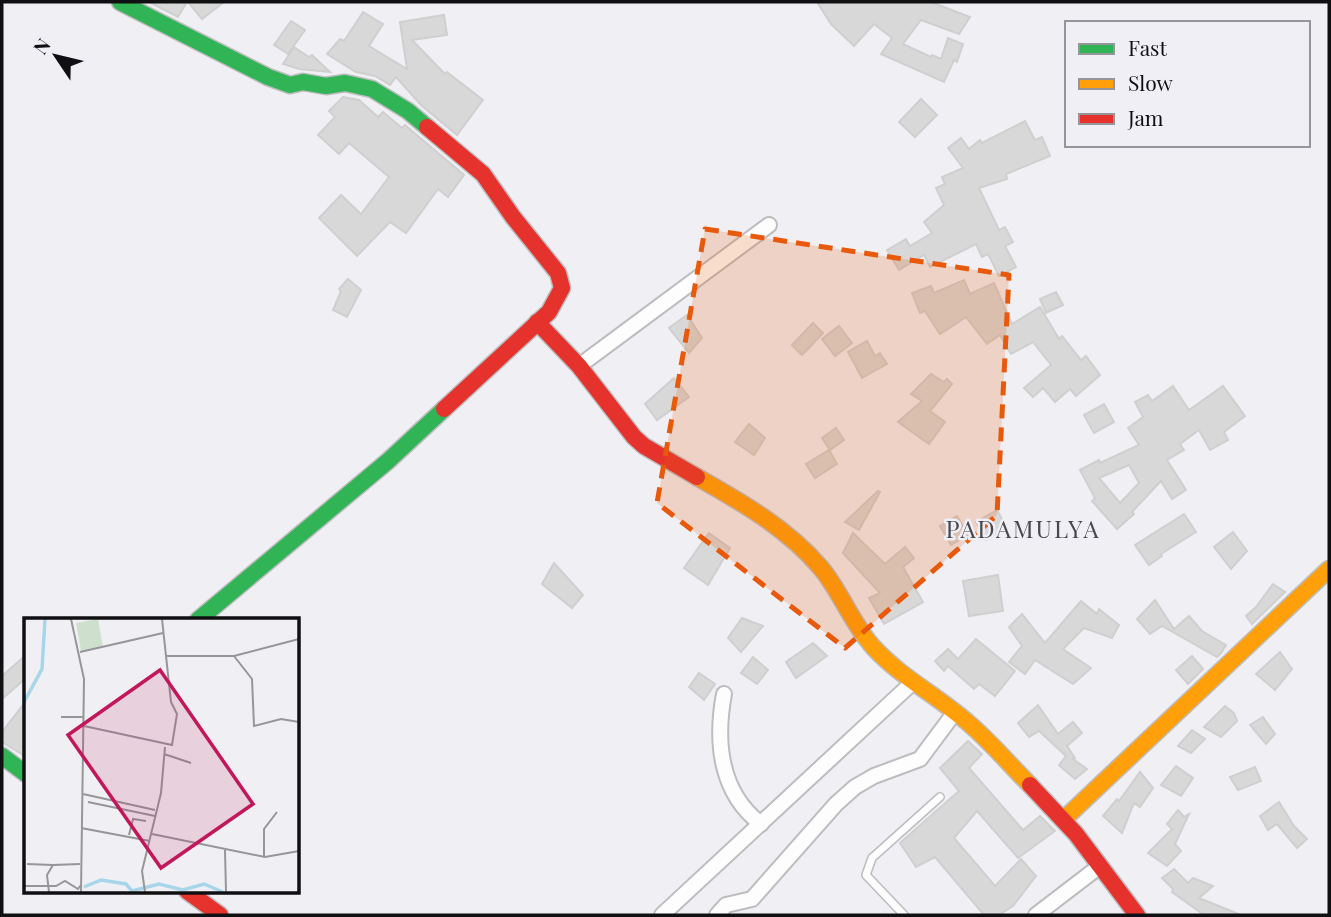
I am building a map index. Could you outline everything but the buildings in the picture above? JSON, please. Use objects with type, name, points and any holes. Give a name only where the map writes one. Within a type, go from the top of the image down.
[{"type":"street","points":[[120,2],[268,77],[290,85],[303,82],[326,86],[345,83],[372,89],[408,111],[483,174],[558,273],[562,288],[549,313],[388,461],[200,618]]},
{"type":"street","points":[[579,366],[769,225]]},
{"type":"street","points":[[537,322],[579,366],[644,446],[756,511],[797,544],[822,569],[873,647],[912,683],[955,712],[993,747],[1063,820],[1137,915]]},
{"type":"street","points":[[1063,820],[1329,569]]},
{"type":"street","points":[[662,915],[912,683]]},
{"type":"street","points":[[724,694],[720,740],[724,771],[733,796],[746,812],[761,824]]},
{"type":"street","points":[[717,915],[726,905],[752,899],[836,804],[855,787],[874,776],[920,759],[955,712]]},
{"type":"street","points":[[2,756],[24,769]]},
{"type":"street","points":[[1036,915],[1100,866]]},
{"type":"street","points":[[188,892],[220,915]]},
{"type":"lane","points":[[904,915],[866,876],[872,858],[940,797]]},
{"type":"highlighted area","points":[[705,229],[1009,275],[997,515],[845,648],[657,503]]},
{"type":"traffic: fast","points":[[120,2],[268,77],[290,85],[303,82],[326,86],[345,83],[372,89],[408,111],[427,127]]},
{"type":"traffic: fast","points":[[200,618],[388,461],[444,409]]},
{"type":"traffic: fast","points":[[2,756],[24,772]]},
{"type":"traffic: slow","points":[[697,477],[747,506],[793,540],[828,577],[859,629],[874,648],[974,728],[1030,785]]},
{"type":"traffic: slow","points":[[1063,820],[1329,569]]},
{"type":"traffic: jam","points":[[427,127],[483,174],[558,273],[562,288],[549,312],[444,409]]},
{"type":"traffic: jam","points":[[537,322],[579,366],[634,437],[644,446],[697,477]]},
{"type":"traffic: jam","points":[[1030,785],[1076,834],[1137,915]]},
{"type":"traffic: jam","points":[[188,892],[220,915]]},
{"type":"district","name":"PADAMULYA","points":[[1023,528]]}]
